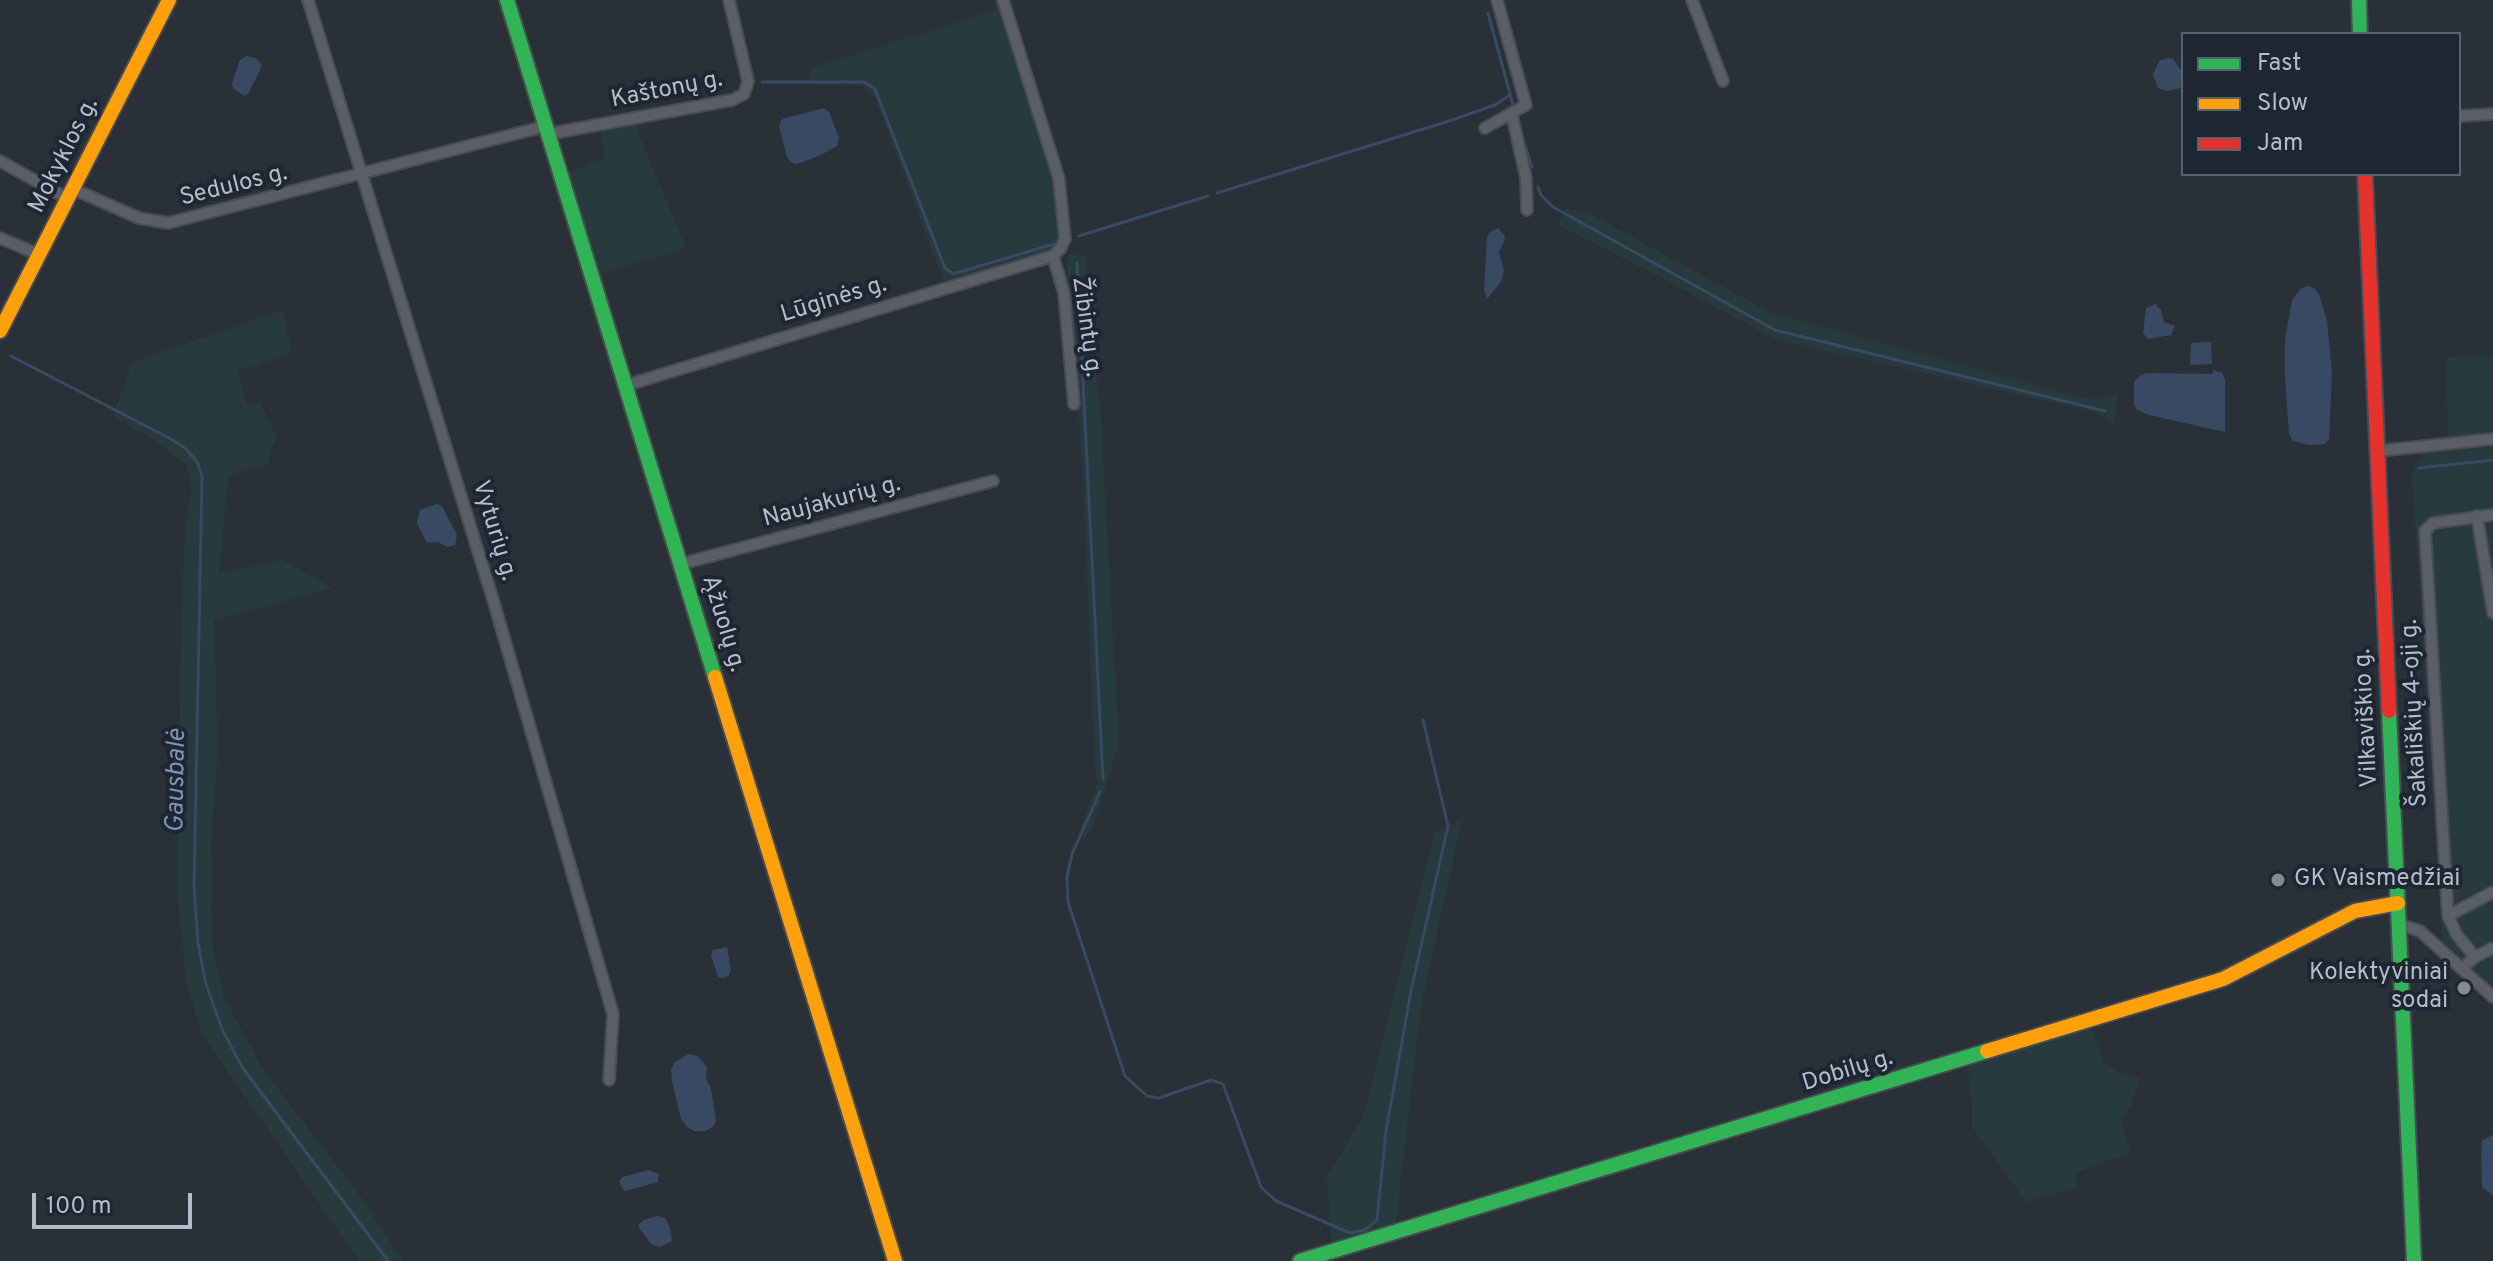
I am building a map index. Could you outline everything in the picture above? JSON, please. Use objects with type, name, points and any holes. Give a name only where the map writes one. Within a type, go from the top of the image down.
[{"type":"main road","name":"Mokyklos g.","points":[[0,331],[169,0]]},
{"type":"main road","name":"Ąžuolų g.","points":[[507,0],[895,1261]]},
{"type":"main road","points":[[2359,0],[2360,32]]},
{"type":"main road","name":"Vilkaviškio g.","points":[[2365,176],[2414,1261]]},
{"type":"main road","name":"Dobilų g.","points":[[1300,1261],[2223,979],[2355,911],[2398,903]]},
{"type":"street","name":"Vyturių g.","points":[[308,0],[490,590],[613,1014],[609,1080]]},
{"type":"street","name":"Kaštonų g.","points":[[547,130],[732,100],[744,94],[748,81],[729,0]]},
{"type":"street","points":[[1003,0],[1059,179],[1065,239],[1053,256]]},
{"type":"street","points":[[1485,128],[1526,105],[1497,0]]},
{"type":"street","points":[[1692,0],[1723,81]]},
{"type":"street","points":[[2461,116],[2493,114]]},
{"type":"street","points":[[1512,115],[1526,178],[1527,210]]},
{"type":"street","name":"Sedulos g.","points":[[0,161],[71,194],[139,218],[168,223],[547,130]]},
{"type":"street","points":[[0,238],[40,255]]},
{"type":"street","name":"Lūginės g.","points":[[627,385],[1053,256]]},
{"type":"street","name":"Žibintų g.","points":[[1053,256],[1064,293],[1074,404]]},
{"type":"street","points":[[2378,451],[2493,439]]},
{"type":"street","name":"Naujakurių g.","points":[[681,564],[993,481]]},
{"type":"street","name":"Šakališkių 4-oji g.","points":[[2475,957],[2457,935],[2448,916],[2425,531],[2433,523],[2493,515]]},
{"type":"street","points":[[2477,516],[2493,613]]},
{"type":"street","points":[[2448,916],[2493,892]]},
{"type":"street","points":[[2399,924],[2420,931],[2493,997]]},
{"type":"street","points":[[2462,968],[2493,948]]},
{"type":"green space","points":[[994,0],[1003,0],[1059,179],[1060,249],[946,288],[875,98],[862,86],[809,85],[812,68],[996,10]]},
{"type":"green space","points":[[635,125],[686,248],[601,273],[567,173],[605,158],[601,131]]},
{"type":"green space","points":[[1565,208],[1591,214],[1771,313],[2083,398],[2118,395],[2113,426],[2106,417],[2090,411],[1774,339],[1558,225]]},
{"type":"green space","points":[[1069,255],[1085,257],[1087,268],[1101,423],[1119,744],[1092,829],[1084,840],[1078,833],[1098,783],[1095,773],[1083,474],[1067,263]]},
{"type":"green space","points":[[282,310],[292,353],[237,371],[247,404],[261,404],[277,438],[269,453],[269,464],[228,476],[219,573],[282,560],[333,588],[214,620],[218,750],[211,840],[212,944],[223,995],[262,1068],[361,1197],[403,1261],[359,1261],[201,1033],[186,980],[177,886],[182,589],[186,520],[192,487],[186,464],[113,416],[132,362]]},
{"type":"green space","points":[[2493,355],[2493,990],[2442,940],[2412,475],[2423,453],[2448,440],[2446,357]]},
{"type":"green space","points":[[1462,819],[1421,1005],[1395,1233],[1332,1252],[1327,1177],[1363,1117],[1435,833]]},
{"type":"green space","points":[[2089,1021],[2104,1062],[2121,1074],[2140,1078],[2131,1105],[2121,1120],[2130,1152],[2075,1173],[2078,1187],[2026,1202],[1972,1127],[1967,1059]]},
{"type":"water","points":[[246,56],[256,58],[262,66],[248,94],[244,96],[233,88],[232,83],[240,60]]},
{"type":"water","points":[[2173,59],[2181,70],[2180,88],[2168,91],[2158,88],[2153,75],[2159,61]]},
{"type":"water","points":[[824,108],[829,112],[839,138],[837,146],[797,164],[791,162],[779,126],[782,119]]},
{"type":"water","points":[[1498,228],[1505,240],[1499,252],[1504,271],[1501,282],[1487,299],[1484,289],[1487,238]]},
{"type":"water","points":[[2307,286],[2319,294],[2327,321],[2332,373],[2329,439],[2325,444],[2309,445],[2293,441],[2289,434],[2285,340],[2292,300],[2300,289]]},
{"type":"water","points":[[2155,304],[2161,310],[2164,322],[2175,326],[2171,335],[2148,339],[2143,333],[2146,308]]},
{"type":"water","points":[[2211,342],[2212,364],[2190,365],[2191,343]]},
{"type":"water","points":[[2213,370],[2222,373],[2225,379],[2225,432],[2149,415],[2137,410],[2134,404],[2134,382],[2146,373],[2213,374]]},
{"type":"water","points":[[437,504],[442,506],[457,535],[455,545],[448,547],[437,542],[427,543],[417,523],[420,510]]},
{"type":"water","points":[[727,947],[731,970],[729,975],[718,977],[711,955],[713,950]]},
{"type":"water","points":[[688,1054],[697,1056],[707,1067],[706,1079],[711,1089],[716,1121],[713,1127],[705,1131],[694,1131],[681,1119],[672,1081],[671,1069],[675,1062]]},
{"type":"water","points":[[2493,1135],[2493,1196],[2482,1187],[2481,1157],[2482,1140]]},
{"type":"water","points":[[648,1170],[659,1174],[658,1182],[625,1191],[622,1188],[619,1181],[622,1177]]},
{"type":"water","points":[[657,1216],[665,1218],[672,1241],[660,1247],[652,1245],[639,1228],[644,1220]]},
{"type":"waterway","points":[[1488,13],[1513,105]]},
{"type":"waterway","points":[[762,82],[864,82],[875,89],[945,268],[953,274],[1054,244]]},
{"type":"waterway","points":[[1217,193],[1449,121],[1495,105],[1510,95]]},
{"type":"waterway","points":[[1520,130],[1532,167]]},
{"type":"waterway","points":[[1538,187],[1553,207],[1775,330],[2105,411]]},
{"type":"waterway","points":[[1079,236],[1208,196]]},
{"type":"waterway","points":[[1077,263],[1103,779]]},
{"type":"waterway","name":"Gausbalė","points":[[11,356],[171,439],[186,449],[197,462],[202,476],[194,887],[198,942],[205,981],[222,1029],[242,1067],[388,1261]]},
{"type":"waterway","points":[[2419,468],[2493,460]]},
{"type":"waterway","points":[[1100,792],[1072,854],[1067,877],[1068,902],[1125,1076],[1147,1096],[1159,1098],[1211,1080],[1223,1084],[1261,1187],[1276,1201],[1350,1233],[1365,1230],[1377,1220],[1386,1131],[1411,991],[1448,826],[1423,720]]},
{"type":"traffic: fast","points":[[507,0],[715,677]]},
{"type":"traffic: fast","points":[[2359,0],[2360,32]]},
{"type":"traffic: fast","points":[[2389,711],[2414,1261]]},
{"type":"traffic: fast","points":[[1300,1261],[1987,1051]]},
{"type":"traffic: slow","points":[[0,331],[169,0]]},
{"type":"traffic: slow","points":[[715,677],[895,1261]]},
{"type":"traffic: slow","points":[[1987,1051],[2223,979],[2355,911],[2398,903]]},
{"type":"traffic: jam","points":[[2365,176],[2389,711]]},
{"type":"place","name":"GK Vaismedžiai","points":[[2278,880]]},
{"type":"place","name":"Kolektyviniai sodai","points":[[2464,988]]}]
